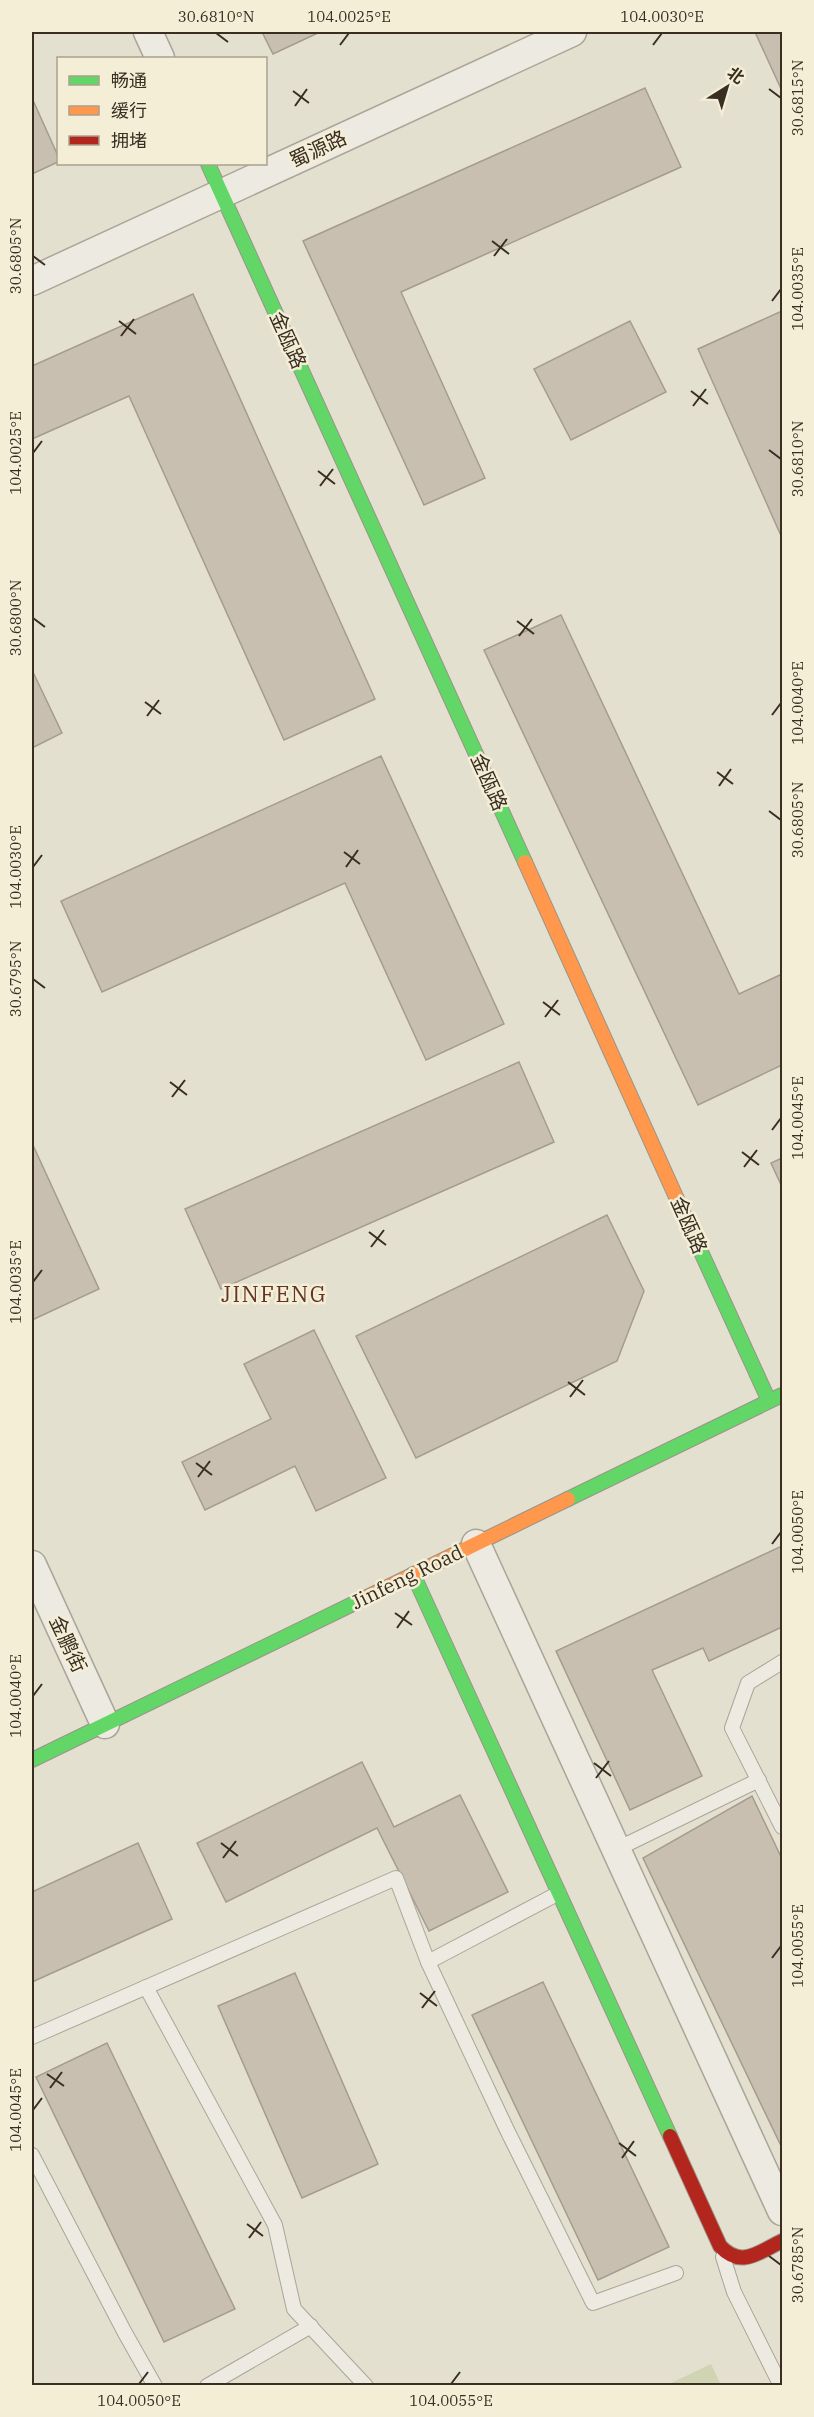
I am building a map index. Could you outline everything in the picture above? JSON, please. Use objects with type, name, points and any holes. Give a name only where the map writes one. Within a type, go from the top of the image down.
[{"type":"street","points":[[148,32],[160,57]]},
{"type":"street","name":"蜀源路","points":[[32,281],[572,32]]},
{"type":"street","name":"金瓯路","points":[[208,165],[769,1401]]},
{"type":"street","name":"Jinfeng Road","points":[[32,1760],[783,1395]]},
{"type":"street","points":[[476,1544],[783,2211]]},
{"type":"street","name":"金鹏街","points":[[32,1565],[105,1724]]},
{"type":"street","points":[[413,1574],[720,2246],[735,2260],[743,2260],[783,2241]]},
{"type":"lane","points":[[783,1662],[748,1683],[732,1728],[783,1827]]},
{"type":"lane","points":[[617,1849],[759,1779]]},
{"type":"lane","points":[[32,2037],[396,1878],[428,1962],[507,2130],[593,2303],[676,2273]]},
{"type":"lane","points":[[428,1962],[559,1893]]},
{"type":"lane","points":[[146,1987],[275,2225],[294,2309],[366,2385]]},
{"type":"lane","points":[[32,2155],[155,2385]]},
{"type":"lane","points":[[720,2246],[734,2292],[781,2385]]},
{"type":"lane","points":[[207,2385],[311,2326]]},
{"type":"green space","points":[[711,2364],[721,2385],[667,2385]]},
{"type":"building","points":[[262,32],[320,32],[273,54]]},
{"type":"building","points":[[755,32],[782,32],[782,91]]},
{"type":"building","points":[[645,88],[681,167],[401,292],[485,478],[424,505],[303,241]]},
{"type":"building","points":[[32,98],[57,154],[57,162],[32,174]]},
{"type":"building","points":[[193,294],[375,699],[284,740],[129,396],[32,439],[32,366]]},
{"type":"building","points":[[782,311],[782,538],[698,349]]},
{"type":"building","points":[[630,321],[666,392],[571,440],[534,369]]},
{"type":"building","points":[[561,615],[739,994],[782,974],[782,1065],[698,1105],[484,650]]},
{"type":"building","points":[[32,670],[62,733],[32,748]]},
{"type":"building","points":[[381,756],[504,1024],[426,1060],[345,883],[102,992],[61,901]]},
{"type":"building","points":[[519,1062],[554,1142],[221,1289],[185,1209]]},
{"type":"building","points":[[32,1143],[99,1289],[32,1320]]},
{"type":"building","points":[[782,1158],[782,1187],[771,1163]]},
{"type":"building","points":[[607,1215],[644,1291],[617,1361],[416,1458],[356,1336]]},
{"type":"building","points":[[314,1330],[386,1478],[316,1511],[295,1466],[205,1510],[182,1462],[271,1419],[244,1364]]},
{"type":"building","points":[[782,1546],[782,1627],[709,1661],[703,1648],[652,1670],[702,1776],[630,1810],[556,1651]]},
{"type":"building","points":[[362,1762],[394,1827],[460,1795],[508,1892],[429,1931],[377,1828],[226,1902],[197,1843]]},
{"type":"building","points":[[752,1796],[782,1859],[782,2148],[643,1858]]},
{"type":"building","points":[[138,1843],[172,1919],[32,1982],[32,1892]]},
{"type":"building","points":[[295,1973],[378,2164],[302,2198],[218,2006]]},
{"type":"building","points":[[543,1982],[669,2247],[598,2280],[472,2015]]},
{"type":"building","points":[[107,2043],[235,2309],[164,2342],[36,2077]]},
{"type":"traffic: fast","points":[[208,165],[525,862]]},
{"type":"traffic: fast","points":[[686,1219],[769,1401]]},
{"type":"traffic: fast","points":[[568,1499],[782,1395]]},
{"type":"traffic: fast","points":[[413,1574],[670,2136]]},
{"type":"traffic: fast","points":[[32,1760],[361,1600]]},
{"type":"traffic: slow","points":[[525,862],[686,1219]]},
{"type":"traffic: slow","points":[[361,1600],[568,1499]]},
{"type":"traffic: jam","points":[[670,2136],[720,2246],[728,2253],[743,2257],[758,2253],[782,2241]]},
{"type":"district","name":"JINFENG","points":[[274,1294]]}]
